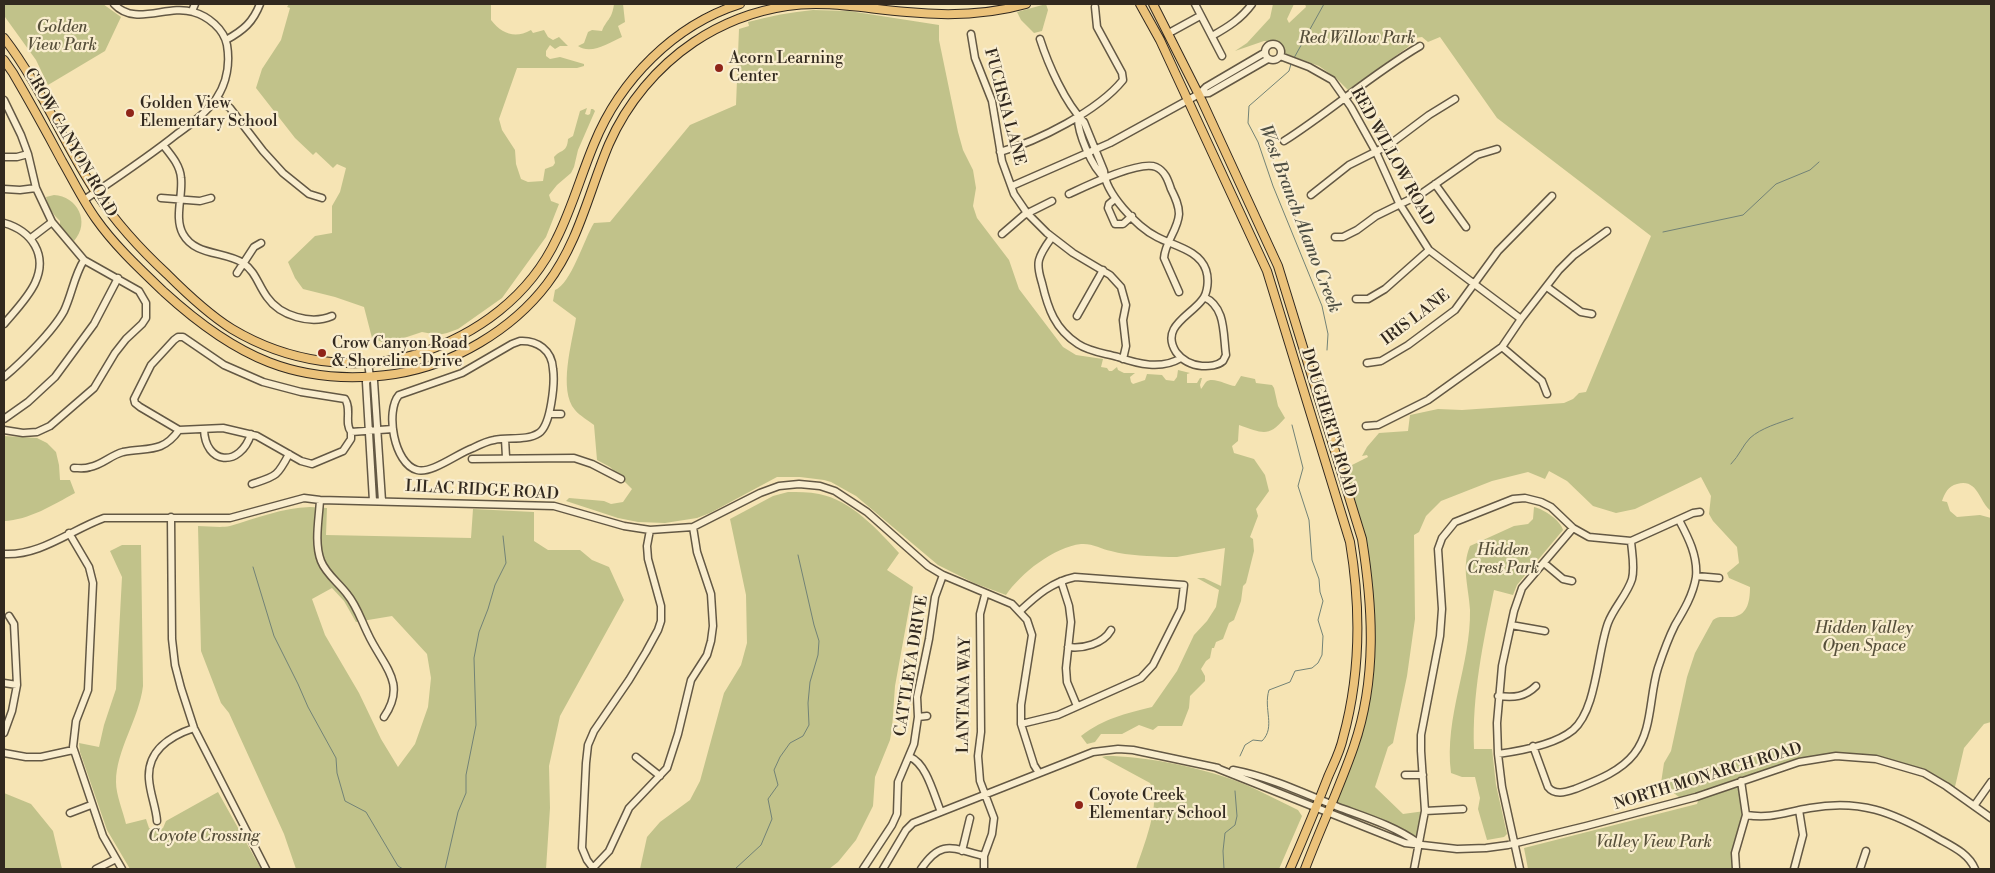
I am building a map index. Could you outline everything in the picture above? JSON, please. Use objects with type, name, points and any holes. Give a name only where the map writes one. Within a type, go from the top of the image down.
[{"type":"main road","name":"CROW CANYON ROAD","points":[[4,38],[24,65],[96,192],[115,221],[141,250],[206,310],[232,328],[263,345],[288,354],[320,361],[368,363],[409,357],[451,342],[486,322],[521,292],[557,240],[594,144],[610,110],[644,66],[668,43],[710,15],[740,4]]},
{"type":"main road","name":"CROW CANYON ROAD","points":[[4,60],[84,200],[114,242],[183,309],[222,340],[279,366],[331,377],[370,377],[404,372],[430,365],[475,345],[508,324],[529,305],[548,284],[575,239],[610,143],[625,114],[643,88],[664,65],[693,42],[720,26],[742,17],[779,7],[807,4],[842,5],[937,15],[985,12],[1026,4]]},
{"type":"main road","name":"DOUGHERTY ROAD","points":[[1140,4],[1160,40],[1267,271],[1350,542],[1356,577],[1359,621],[1354,693],[1343,740],[1290,869]]},
{"type":"main road","name":"DOUGHERTY ROAD","points":[[1154,4],[1199,94],[1278,266],[1362,539],[1368,577],[1371,622],[1371,657],[1366,696],[1354,745],[1305,869]]},
{"type":"street","points":[[84,200],[198,118],[217,98],[228,67],[229,58],[226,40],[214,23],[192,11],[141,15],[119,10],[114,4]]},
{"type":"street","points":[[192,11],[194,4]]},
{"type":"street","points":[[226,40],[243,31],[250,24],[260,4]]},
{"type":"street","points":[[1195,4],[1222,56]]},
{"type":"street","points":[[1212,36],[1233,24],[1252,4]]},
{"type":"street","points":[[1000,152],[1050,132],[1078,116],[1105,97],[1123,78],[1097,27],[1095,7]]},
{"type":"street","points":[[1169,33],[1200,16]]},
{"type":"street","name":"FUCHSIA LANE","points":[[971,34],[975,58],[992,101],[1000,152],[1014,194],[1027,213],[1052,237],[1073,253],[1103,270],[1118,283],[1125,296],[1126,305],[1123,320],[1126,346],[1123,359]]},
{"type":"street","points":[[1040,39],[1056,80],[1078,116],[1084,122],[1092,151],[1104,171],[1104,178],[1115,200],[1145,230],[1191,253],[1202,262],[1208,278],[1204,297],[1178,322],[1173,330],[1172,342],[1181,358],[1199,366],[1218,365],[1225,359],[1221,314],[1213,302],[1204,297]]},
{"type":"street","points":[[1274,44],[1280,48],[1282,57],[1275,60],[1266,56],[1267,46],[1274,44]]},
{"type":"street","points":[[1284,141],[1311,124],[1377,74],[1420,46]]},
{"type":"street","points":[[1012,186],[1092,151],[1187,100],[1199,94],[1209,92],[1266,56]]},
{"type":"street","name":"RED WILLOW ROAD","points":[[1282,57],[1309,66],[1332,80],[1345,98],[1376,152],[1399,203],[1429,250],[1521,319]]},
{"type":"street","points":[[217,98],[230,108],[263,151],[283,173],[309,194],[322,198]]},
{"type":"street","points":[[1311,195],[1349,165],[1403,136],[1429,115],[1455,99]]},
{"type":"street","points":[[4,100],[28,154],[36,188],[52,222],[84,260],[139,291],[143,296],[146,309],[146,318],[115,353],[94,388],[50,426],[37,432],[23,434],[4,430]]},
{"type":"street","points":[[163,145],[178,166],[181,177],[180,226],[183,235],[191,244],[243,263],[253,273],[267,298],[282,310],[309,320],[323,320],[332,316]]},
{"type":"street","points":[[1335,238],[1344,237],[1399,203],[1421,194],[1477,156],[1497,150]]},
{"type":"street","points":[[4,157],[28,154]]},
{"type":"street","points":[[1069,194],[1104,178],[1146,166],[1156,166],[1164,173],[1178,205],[1179,212],[1164,258],[1179,292]]},
{"type":"street","points":[[1436,184],[1466,227]]},
{"type":"street","points":[[4,189],[36,188]]},
{"type":"street","name":"IRIS LANE","points":[[1367,363],[1381,361],[1408,345],[1455,310],[1498,251],[1552,196]]},
{"type":"street","points":[[161,198],[200,201],[211,198]]},
{"type":"street","points":[[1115,200],[1109,204],[1108,208],[1116,224],[1123,224],[1132,216]]},
{"type":"street","points":[[1002,234],[1027,213],[1052,201]]},
{"type":"street","points":[[30,238],[52,222]]},
{"type":"street","points":[[4,223],[19,229],[30,238],[38,252],[38,273],[34,284],[4,324]]},
{"type":"street","points":[[1366,426],[1378,425],[1428,400],[1502,347],[1559,270],[1574,255],[1607,231]]},
{"type":"street","points":[[1052,237],[1041,253],[1038,262],[1045,298],[1055,322],[1061,330],[1079,346],[1134,363],[1170,364],[1181,358]]},
{"type":"street","points":[[237,273],[254,247],[261,243]]},
{"type":"street","points":[[1356,299],[1368,298],[1385,289],[1429,250]]},
{"type":"street","points":[[4,377],[19,365],[50,332],[64,311],[72,291],[76,273],[84,260]]},
{"type":"street","points":[[1077,316],[1103,270]]},
{"type":"street","points":[[4,419],[28,402],[54,377],[94,324],[118,278]]},
{"type":"street","points":[[1547,287],[1581,312],[1592,314]]},
{"type":"street","points":[[178,337],[183,337],[224,365],[263,382],[302,392],[345,399],[348,407],[348,428],[351,432],[351,439],[343,451],[312,464],[301,461],[251,434],[224,428],[180,430],[140,407],[134,399],[151,365],[174,340],[178,337]]},
{"type":"street","points":[[520,341],[536,343],[545,349],[551,358],[554,369],[550,414],[547,424],[539,433],[529,437],[493,440],[435,467],[420,471],[413,469],[399,453],[393,429],[393,401],[399,395],[462,373],[520,341]]},
{"type":"street","points":[[1502,347],[1542,381],[1547,394]]},
{"type":"street","points":[[368,363],[370,377],[374,381],[382,501]]},
{"type":"street","points":[[370,377],[366,382],[373,501]]},
{"type":"street","points":[[550,414],[561,414]]},
{"type":"street","points":[[204,429],[204,437],[210,450],[219,456],[226,457],[232,457],[243,450],[251,434]]},
{"type":"street","points":[[351,432],[393,429]]},
{"type":"street","points":[[74,468],[91,467],[124,452],[148,450],[162,445],[170,441],[180,430]]},
{"type":"street","points":[[505,439],[506,457]]},
{"type":"street","points":[[252,484],[275,476],[280,471],[289,454]]},
{"type":"street","points":[[472,459],[506,457],[574,458],[592,464],[621,479]]},
{"type":"street","name":"LILAC RIDGE ROAD","points":[[4,554],[42,548],[69,533],[104,518],[230,518],[304,498],[554,506],[624,526],[650,530],[693,527],[760,493],[779,486],[799,484],[820,486],[846,497],[867,512],[928,566],[943,575],[1012,604],[1020,611]]},
{"type":"street","points":[[1414,869],[1425,811],[1420,751],[1442,618],[1438,556],[1442,538],[1448,529],[1461,520],[1519,498],[1541,502],[1551,507],[1573,528],[1589,537],[1631,541],[1693,513],[1700,512]]},
{"type":"street","points":[[320,500],[318,545],[320,559],[326,570],[353,602],[367,633],[392,675],[394,689],[391,707],[384,717]]},
{"type":"street","points":[[171,518],[172,639],[175,665],[194,728],[266,869]]},
{"type":"street","points":[[1533,746],[1548,787],[1551,791],[1558,793],[1597,780],[1623,765],[1641,744],[1646,730],[1658,669],[1671,635],[1689,602],[1696,576],[1694,555],[1688,536],[1679,520]]},
{"type":"street","points":[[650,530],[647,546],[648,559],[661,606],[661,621],[658,630],[630,680],[594,731],[588,744],[582,848],[593,868],[609,851],[629,808],[643,791],[660,776],[671,759],[691,680],[707,655],[712,641],[711,594],[697,552],[693,527]]},
{"type":"street","points":[[1520,869],[1502,787],[1496,722],[1498,696],[1511,625],[1522,588],[1573,528]]},
{"type":"street","points":[[69,533],[89,567],[93,583],[88,690],[76,721],[73,740],[74,750],[103,836],[122,869]]},
{"type":"street","points":[[1498,754],[1557,740],[1566,735],[1581,721],[1587,711],[1608,623],[1631,581],[1634,571],[1631,541]]},
{"type":"street","points":[[1544,563],[1564,579],[1572,581]]},
{"type":"street","name":"CATTLEYA DRIVE","points":[[941,812],[922,766],[916,759],[910,757],[914,744],[918,717],[918,697],[935,597],[943,575]]},
{"type":"street","points":[[1696,576],[1719,578]]},
{"type":"street","points":[[1021,724],[1043,720],[1136,681],[1146,673],[1153,664],[1180,609],[1184,585],[1085,577],[1061,581],[1045,589],[1020,611],[1027,620],[1032,635],[1021,705],[1021,724],[1034,765],[1039,773]]},
{"type":"street","points":[[1061,581],[1071,614],[1066,668],[1068,682],[1077,706]]},
{"type":"street","name":"LANTANA WAY","points":[[984,869],[984,856],[992,834],[994,818],[980,781],[978,756],[981,732],[980,614],[986,594]]},
{"type":"street","points":[[4,733],[12,711],[17,685],[14,624],[9,616]]},
{"type":"street","points":[[1511,625],[1545,631]]},
{"type":"street","points":[[1068,647],[1088,646],[1104,638],[1111,630]]},
{"type":"street","points":[[4,682],[17,685]]},
{"type":"street","points":[[1498,696],[1523,696],[1536,686]]},
{"type":"street","points":[[918,717],[927,716]]},
{"type":"street","points":[[156,821],[156,810],[149,779],[149,768],[153,756],[161,745],[173,736],[194,728]]},
{"type":"street","points":[[883,869],[906,830],[922,818],[1093,752],[1118,749],[1138,750],[1214,767]]},
{"type":"street","points":[[4,753],[26,757],[41,757],[74,750]]},
{"type":"street","name":"NORTH MONARCH ROAD","points":[[1214,767],[1261,784],[1315,808],[1405,843],[1419,843],[1458,849],[1486,848],[1514,843],[1656,808],[1778,768],[1820,758],[1852,756],[1876,759],[1924,773],[1991,818]]},
{"type":"street","points":[[636,757],[660,776]]},
{"type":"street","points":[[863,869],[892,825],[896,814],[898,782],[902,770],[910,757]]},
{"type":"street","name":"NORTH MONARCH ROAD","points":[[1214,767],[1257,775],[1404,832],[1419,843]]},
{"type":"street","points":[[1405,775],[1423,775]]},
{"type":"street","points":[[1736,869],[1735,853],[1746,816],[1741,781]]},
{"type":"street","points":[[1974,806],[1991,782]]},
{"type":"street","points":[[70,812],[91,805]]},
{"type":"street","points":[[1746,816],[1772,817],[1827,805],[1852,805],[1875,809],[1902,818],[1963,853],[1975,869]]},
{"type":"street","points":[[1425,811],[1463,809]]},
{"type":"street","points":[[1794,869],[1802,835],[1799,810]]},
{"type":"street","points":[[962,851],[970,818]]},
{"type":"street","points":[[921,869],[927,860],[940,849],[947,848],[984,856]]},
{"type":"street","points":[[1860,869],[1866,851]]},
{"type":"street","points":[[96,869],[116,859]]},
{"type":"green space","name":"Golden View Park","points":[[4,4],[103,4],[121,17],[105,51],[48,85],[36,60],[5,17]]},
{"type":"green space","points":[[289,4],[491,4],[491,20],[504,32],[520,34],[531,30],[533,33],[544,30],[548,37],[553,40],[559,37],[568,46],[560,46],[555,49],[550,45],[546,51],[546,56],[550,59],[560,57],[584,64],[584,66],[577,68],[517,68],[499,119],[502,130],[515,150],[516,164],[521,179],[528,182],[543,181],[545,169],[553,166],[555,163],[554,157],[565,149],[568,139],[573,136],[580,111],[587,108],[585,114],[588,115],[591,109],[595,111],[578,150],[571,173],[549,195],[551,201],[559,204],[546,237],[502,298],[458,329],[438,335],[422,332],[401,339],[385,339],[382,342],[372,338],[364,307],[303,289],[295,278],[288,262],[315,236],[332,233],[332,206],[340,192],[346,168],[337,164],[333,168],[316,152],[313,155],[295,138],[256,88],[262,69],[281,40],[290,8],[287,7]]},
{"type":"green space","points":[[614,4],[623,4],[625,22],[618,26],[622,37],[594,49],[578,46],[584,43],[588,32],[592,30],[602,31],[612,13]]},
{"type":"green space","points":[[1046,4],[1048,10],[1042,31],[1034,33],[1021,20],[1017,12]]},
{"type":"green space","points":[[1273,4],[1294,4],[1287,19],[1289,23],[1306,7],[1305,4],[1991,4],[1991,511],[1969,484],[1957,484],[1949,488],[1942,501],[1947,502],[1950,511],[1957,517],[1980,515],[1991,518],[1991,722],[1984,724],[1964,748],[1954,791],[1889,761],[1820,758],[1741,781],[1746,815],[1738,839],[1736,869],[1528,869],[1524,848],[1697,804],[1700,796],[1684,801],[1661,783],[1664,763],[1671,751],[1687,677],[1695,653],[1713,620],[1720,617],[1739,615],[1748,604],[1750,593],[1750,587],[1729,578],[1727,573],[1739,563],[1737,547],[1709,514],[1711,496],[1701,477],[1635,509],[1616,513],[1593,506],[1567,481],[1549,471],[1545,479],[1528,472],[1492,481],[1441,501],[1426,516],[1419,532],[1414,535],[1415,619],[1407,676],[1393,743],[1388,747],[1375,787],[1403,814],[1425,811],[1419,843],[1404,832],[1330,804],[1354,745],[1366,696],[1368,577],[1342,470],[1368,457],[1367,455],[1362,456],[1379,433],[1408,431],[1410,415],[1438,409],[1462,410],[1564,403],[1573,399],[1579,393],[1586,392],[1651,236],[1497,118],[1440,37],[1428,42],[1422,37],[1415,38],[1408,47],[1348,90],[1336,78],[1319,66],[1284,53],[1282,45],[1277,41],[1264,41],[1235,51],[1247,43],[1270,18]]},
{"type":"green space","points":[[813,10],[849,11],[939,25],[939,40],[958,132],[963,150],[973,170],[976,188],[973,206],[977,218],[1009,260],[1019,289],[1063,347],[1076,355],[1103,359],[1101,367],[1107,368],[1109,371],[1117,367],[1118,370],[1124,373],[1135,373],[1130,377],[1133,384],[1145,380],[1147,374],[1162,375],[1166,380],[1174,381],[1178,370],[1190,373],[1187,374],[1187,383],[1197,383],[1202,378],[1201,389],[1209,380],[1235,386],[1241,376],[1255,379],[1256,383],[1272,385],[1274,388],[1278,406],[1285,418],[1274,429],[1265,432],[1239,425],[1238,441],[1232,446],[1234,453],[1254,459],[1265,475],[1269,491],[1256,509],[1258,516],[1250,537],[1253,539],[1254,551],[1234,620],[1229,623],[1223,639],[1216,642],[1214,648],[1212,648],[1210,658],[1201,669],[1205,676],[1205,681],[1190,696],[1189,708],[1182,726],[1158,726],[1153,730],[1139,725],[1122,734],[1101,734],[1095,742],[1087,744],[1081,736],[1107,721],[1152,707],[1177,671],[1194,635],[1207,621],[1216,607],[1219,590],[1197,578],[1204,578],[1221,586],[1225,548],[1169,557],[1125,554],[1085,544],[1071,546],[1039,562],[1020,578],[1006,595],[974,583],[938,565],[856,496],[824,480],[777,477],[710,513],[697,518],[665,523],[638,522],[618,518],[566,501],[569,498],[604,501],[611,504],[623,502],[632,489],[610,467],[597,460],[594,425],[575,410],[570,401],[567,391],[567,379],[569,353],[576,318],[553,301],[555,290],[561,286],[572,270],[594,223],[610,222],[690,125],[736,105],[739,29],[749,26],[748,22]]},
{"type":"green space","points":[[62,196],[69,200],[79,211],[81,226],[79,234],[74,241],[60,226],[60,221],[49,207],[46,197]]},
{"type":"green space","points":[[4,436],[37,438],[47,443],[56,452],[60,480],[70,480],[75,493],[32,515],[4,521]]},
{"type":"green space","points":[[788,492],[807,492],[831,497],[853,509],[873,526],[899,553],[887,570],[913,587],[895,686],[890,740],[875,777],[873,806],[856,840],[838,862],[829,869],[640,869],[647,837],[660,822],[690,800],[700,781],[724,693],[741,665],[747,643],[746,595],[730,519],[773,496]]},
{"type":"green space","name":"Hidden Crest Park","points":[[1534,507],[1552,516],[1563,530],[1517,585],[1513,595],[1494,590],[1482,649],[1475,709],[1474,749],[1492,749],[1496,785],[1507,834],[1504,837],[1487,840],[1478,809],[1480,798],[1475,777],[1462,777],[1451,773],[1451,731],[1469,630],[1470,610],[1466,578],[1467,554],[1470,546],[1514,526],[1528,524],[1533,519]]},
{"type":"green space","points":[[327,508],[326,535],[471,538],[473,509],[534,512],[534,541],[548,550],[580,550],[592,560],[609,567],[624,600],[560,716],[549,766],[550,808],[546,869],[296,869],[284,834],[229,713],[221,703],[201,651],[198,526],[230,526],[289,509]],"holes":[[[332,588],[344,601],[356,622],[392,616],[427,654],[431,678],[428,707],[415,744],[398,767],[381,739],[359,693],[325,635],[312,599]]]},
{"type":"green space","name":"Coyote Crossing","points":[[122,545],[141,545],[143,686],[137,710],[123,746],[116,782],[118,798],[126,824],[146,819],[149,828],[158,831],[163,828],[166,821],[218,792],[261,869],[130,869],[107,830],[80,752],[79,743],[99,747],[116,689],[122,577],[110,551]]},
{"type":"green space","points":[[1102,757],[1151,760],[1214,774],[1246,785],[1298,810],[1302,816],[1279,869],[1136,869],[1153,813],[1153,791],[1150,783]]},
{"type":"green space","points":[[4,793],[31,804],[53,831],[62,869],[4,869]]},
{"type":"waterway","name":"West Branch Alamo Creek","points":[[1294,58],[1324,4]]},
{"type":"waterway","name":"West Branch Alamo Creek","points":[[1291,64],[1289,71],[1249,106],[1248,123],[1258,142],[1273,186],[1322,306],[1328,334],[1327,350]]},
{"type":"waterway","points":[[1663,232],[1743,215],[1776,184],[1810,170],[1819,162]]},
{"type":"waterway","points":[[1731,464],[1754,434],[1793,418]]},
{"type":"waterway","name":"West Branch Alamo Creek","points":[[1240,756],[1245,745],[1253,740],[1262,741],[1266,736],[1269,724],[1267,704],[1269,690],[1290,682],[1295,671],[1312,668],[1318,663],[1322,655],[1323,636],[1318,620],[1323,601],[1319,579],[1312,560],[1309,520],[1298,486],[1303,468],[1292,425]]},
{"type":"waterway","points":[[445,869],[458,812],[466,793],[466,775],[476,725],[474,658],[479,632],[495,585],[506,563],[503,536]]},
{"type":"waterway","points":[[735,869],[761,845],[772,819],[768,799],[778,785],[774,770],[790,743],[803,736],[809,725],[808,703],[810,682],[818,655],[819,641],[798,555]]},
{"type":"waterway","points":[[253,567],[274,636],[308,707],[336,758],[337,773],[345,801],[366,812],[398,866],[403,869]]},
{"type":"waterway","name":"West Branch Alamo Creek","points":[[1224,869],[1225,833],[1235,825],[1237,816],[1235,791]]},
{"type":"place","name":"Acorn Learning Center","points":[[719,68]]},
{"type":"place","name":"Golden View Elementary School","points":[[130,113]]},
{"type":"place","name":"Crow Canyon Road & Shoreline Drive","points":[[322,353]]},
{"type":"place","name":"Coyote Creek Elementary School","points":[[1079,805]]},
{"type":"park label","name":"Red Willow Park","points":[[1357,39]]},
{"type":"park label","name":"Hidden Valley Open Space","points":[[1864,638]]},
{"type":"park label","name":"Valley View Park","points":[[1654,843]]}]
